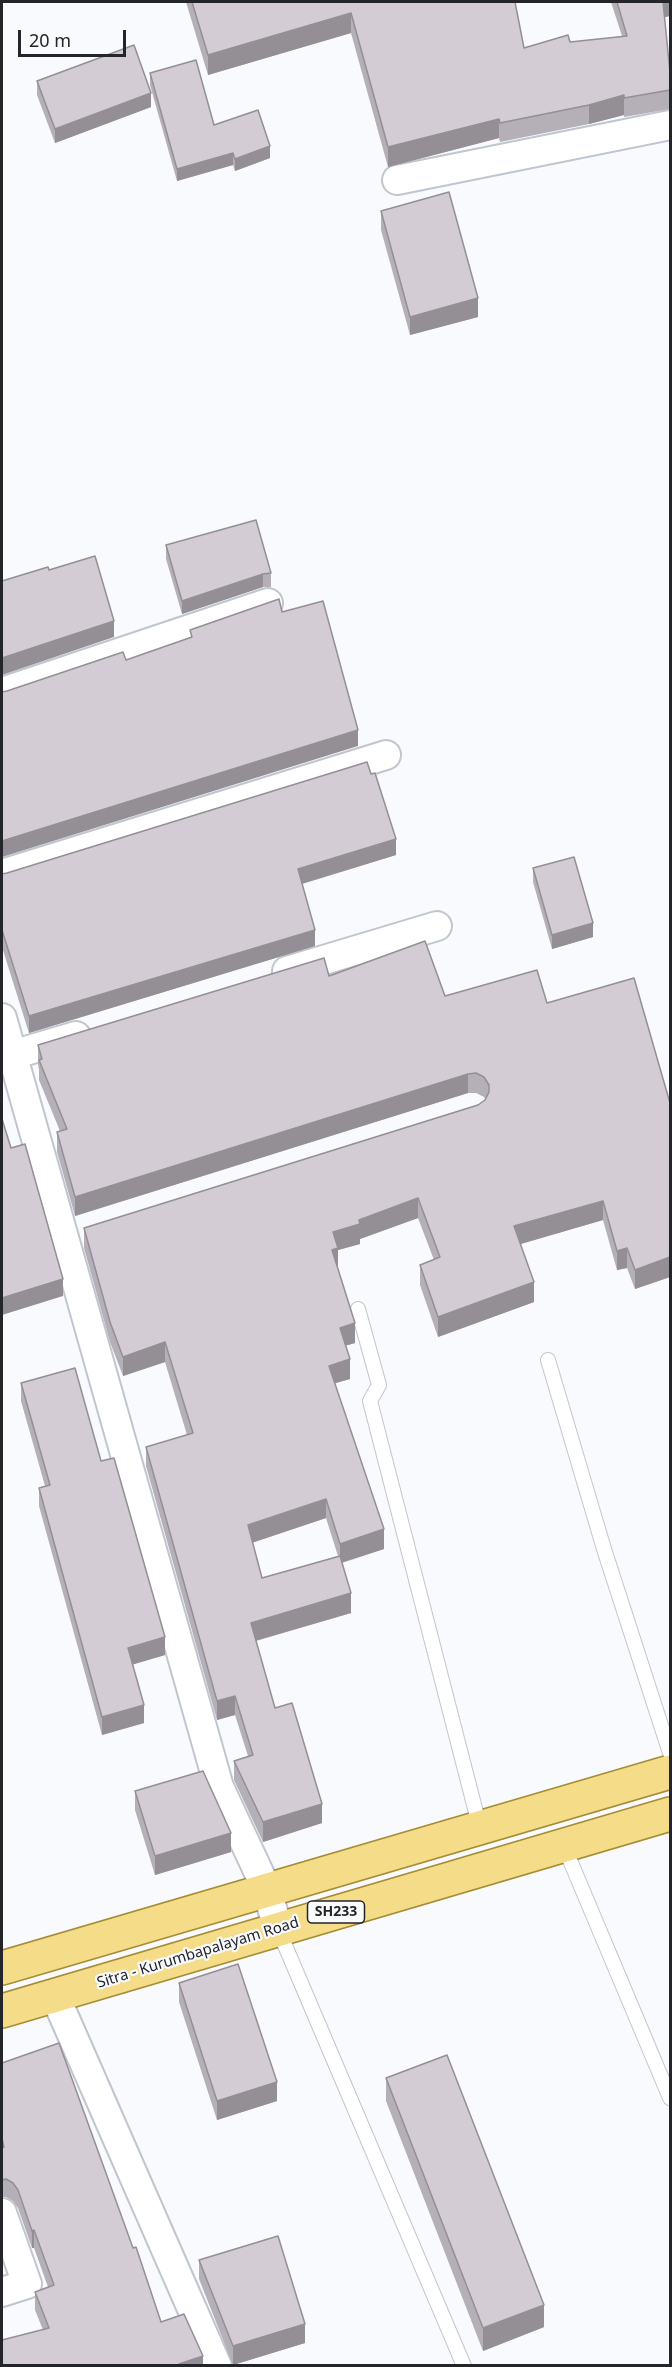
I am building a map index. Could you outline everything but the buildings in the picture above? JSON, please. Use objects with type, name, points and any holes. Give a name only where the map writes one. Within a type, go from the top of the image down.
[{"type":"main road","name":"SH233","points":[[2,1968],[670,1773]]},
{"type":"main road","name":"Sitra - Kurumbapalayam Road","points":[[2,2012],[670,1814]]},
{"type":"street","points":[[397,180],[670,125]]},
{"type":"street","points":[[2,692],[268,603]]},
{"type":"street","points":[[2,874],[386,755]]},
{"type":"street","points":[[264,978],[436,926]]},
{"type":"street","points":[[2,1018],[12,1055],[75,1234],[219,1787],[267,1890],[279,1929]]},
{"type":"street","points":[[12,1055],[104,1027]]},
{"type":"street","points":[[55,1996],[217,2366]]},
{"type":"street","points":[[2,2213],[27,2283],[2,2292]]},
{"type":"lane","points":[[358,1310],[379,1385],[370,1401],[480,1828]]},
{"type":"lane","points":[[548,1360],[604,1549],[670,1753]]},
{"type":"lane","points":[[564,1846],[670,2098]]},
{"type":"lane","points":[[279,1929],[464,2366]]}]
